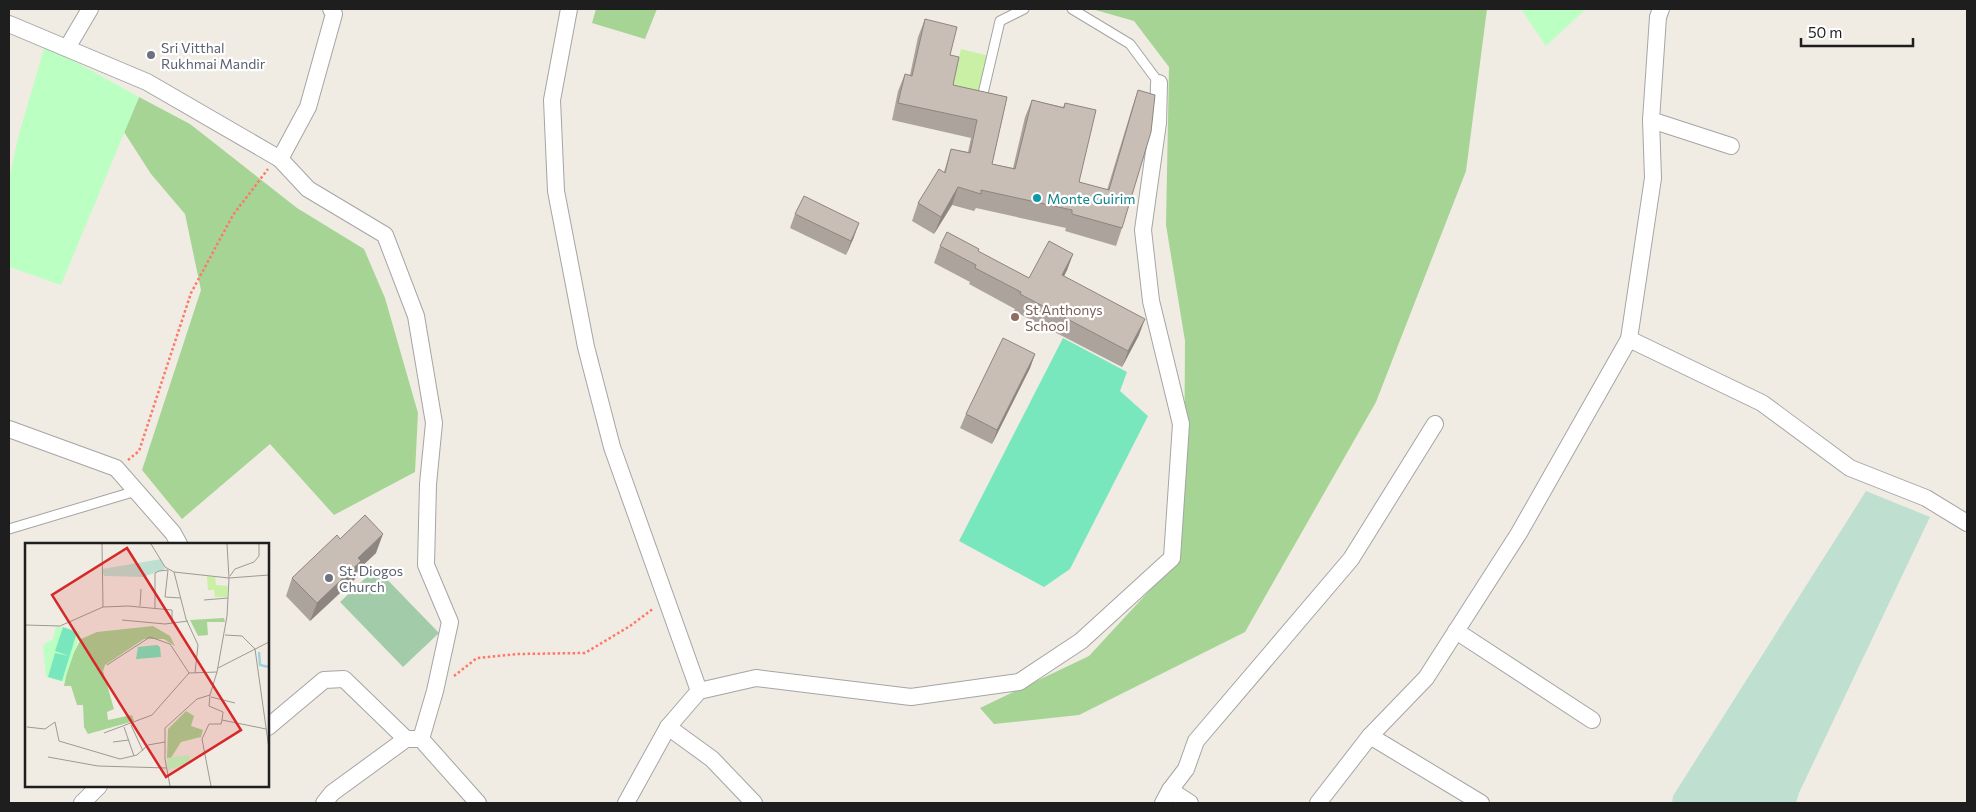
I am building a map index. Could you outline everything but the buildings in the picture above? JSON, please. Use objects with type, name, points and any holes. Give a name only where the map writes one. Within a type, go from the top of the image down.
[{"type":"street","points":[[67,48],[90,9]]},
{"type":"street","points":[[279,159],[308,107],[334,14],[331,9]]},
{"type":"street","points":[[569,9],[552,100],[556,191],[586,347],[610,438],[699,691]]},
{"type":"street","points":[[1318,803],[1370,736],[1426,678],[1519,533],[1629,339],[1653,178],[1651,120],[1658,17],[1661,9]]},
{"type":"street","points":[[9,24],[147,82],[279,159],[308,189],[385,235],[416,316],[434,423],[428,484],[426,565],[450,622],[435,690],[414,739],[332,793],[324,803]]},
{"type":"street","points":[[626,803],[668,726],[699,691],[756,678],[911,697],[1019,682],[1081,641],[1172,558],[1181,424],[1151,301],[1143,230],[1158,123],[1159,83]]},
{"type":"street","points":[[1651,120],[1731,146]]},
{"type":"street","points":[[1629,339],[1762,403],[1850,468],[1926,498],[1967,523]]},
{"type":"street","points":[[1190,803],[1166,797],[1186,769],[1196,742],[1351,558],[1435,424]]},
{"type":"street","points":[[9,429],[116,468],[173,533],[178,543]]},
{"type":"street","points":[[1456,631],[1592,720]]},
{"type":"street","points":[[269,726],[324,680],[344,678],[414,739],[478,803]]},
{"type":"street","points":[[668,726],[712,759],[754,803]]},
{"type":"street","points":[[1370,736],[1481,803]]},
{"type":"street","points":[[82,803],[98,787]]},
{"type":"lane","points":[[981,103],[1000,21],[1024,9]]},
{"type":"lane","points":[[1072,9],[1130,44],[1159,83]]},
{"type":"lane","points":[[9,529],[136,491]]},
{"type":"path","points":[[116,468],[139,451],[192,293],[232,215],[279,159]]},
{"type":"path","points":[[435,690],[477,658],[518,654],[585,653],[630,626],[666,599]]},
{"type":"green space","points":[[596,9],[657,9],[645,39],[592,23]]},
{"type":"green space","points":[[1092,9],[1487,9],[1466,171],[1376,402],[1245,632],[1079,715],[994,724],[980,708],[1089,656],[1162,577],[1184,504],[1185,341],[1166,225],[1169,67],[1134,21]]},
{"type":"green space","points":[[1521,9],[1586,9],[1546,46]]},
{"type":"green space","points":[[45,45],[139,97],[61,285],[9,267],[9,178],[19,134]]},
{"type":"green space","points":[[961,49],[989,56],[977,104],[950,98]]},
{"type":"green space","points":[[139,97],[190,124],[297,208],[364,249],[385,298],[418,413],[415,472],[334,515],[270,444],[182,519],[142,470],[201,290],[185,214],[151,174],[124,132]]},
{"type":"green space","points":[[1063,338],[1127,372],[1120,391],[1148,416],[1070,569],[1044,587],[959,541]]},
{"type":"green space","points":[[1866,491],[1930,517],[1799,793],[1796,803],[1672,803],[1673,796]]},
{"type":"green space","points":[[376,568],[439,633],[403,667],[340,602]]},
{"type":"place","name":"Sri Vitthal Rukhmai Mandir","points":[[151,55]]},
{"type":"place","name":"Monte Guirim","points":[[1037,198]]},
{"type":"place","name":"St Anthonys School","points":[[1015,317]]},
{"type":"place","name":"St. Diogos Church","points":[[329,578]]}]
